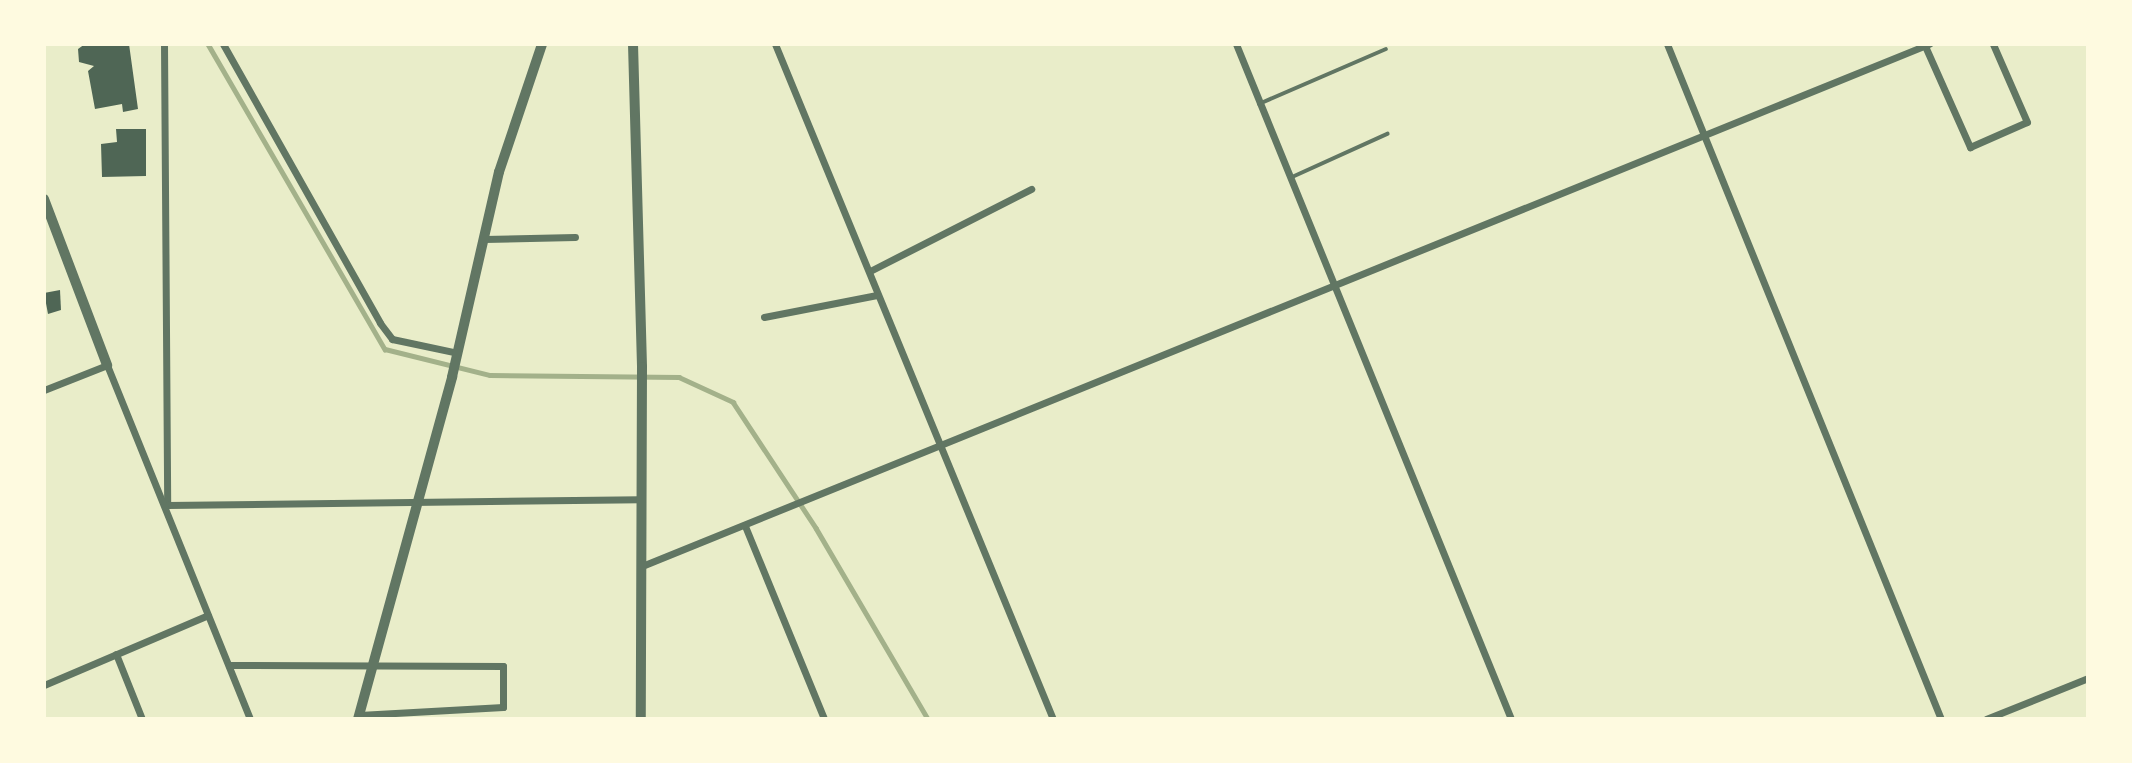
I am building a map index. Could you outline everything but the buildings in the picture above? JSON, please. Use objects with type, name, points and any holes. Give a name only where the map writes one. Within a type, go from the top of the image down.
[{"type":"street","points":[[164,44],[167,505]]},
{"type":"street","points":[[223,44],[380,323],[392,339],[457,356]]},
{"type":"street","points":[[229,665],[371,664],[503,666],[503,707],[358,717],[371,664],[452,377],[484,239],[542,44]]},
{"type":"street","points":[[633,44],[642,367],[641,719]]},
{"type":"street","points":[[775,44],[1053,719]]},
{"type":"street","points":[[1236,44],[1331,285],[1511,719]]},
{"type":"street","points":[[1667,44],[1941,719]]},
{"type":"street","points":[[642,566],[791,508],[940,444],[1927,45],[1970,147],[2027,122],[1993,44]]},
{"type":"street","points":[[870,271],[1031,189]]},
{"type":"street","points":[[44,199],[107,365],[167,505],[250,719]]},
{"type":"street","points":[[484,239],[575,237]]},
{"type":"street","points":[[764,317],[877,295]]},
{"type":"street","points":[[44,390],[107,365]]},
{"type":"street","points":[[167,505],[640,499]]},
{"type":"street","points":[[745,526],[824,719]]},
{"type":"street","points":[[44,685],[208,615]]},
{"type":"street","points":[[116,654],[142,719]]},
{"type":"street","points":[[1986,719],[2088,678]]},
{"type":"lane","points":[[1259,104],[1386,48]]},
{"type":"lane","points":[[1289,179],[1387,134]]},
{"type":"waterway","points":[[208,44],[385,349],[490,375],[679,377],[733,402],[816,528],[928,719]]}]
